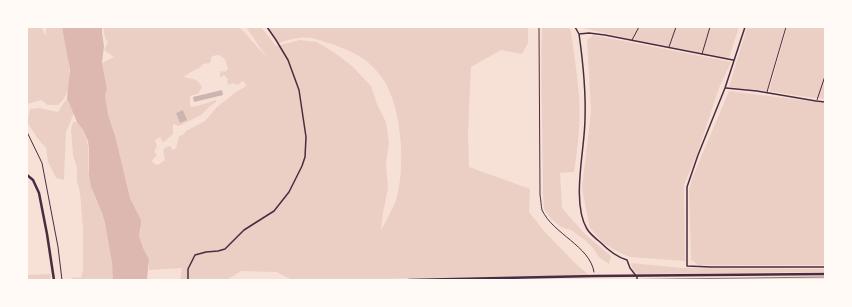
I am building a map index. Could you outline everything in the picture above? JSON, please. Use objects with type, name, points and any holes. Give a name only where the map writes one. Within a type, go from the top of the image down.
[{"type":"main road","points":[[27,175],[33,180],[39,193],[54,280]]},
{"type":"main road","points":[[409,280],[595,276],[637,278],[825,274]]},
{"type":"street","points":[[188,280],[188,269],[195,255],[225,249],[244,230],[274,211],[289,192],[305,157],[306,137],[299,90],[288,60],[268,27]]},
{"type":"street","points":[[575,27],[579,34],[586,100],[585,124],[579,174],[582,213],[586,228],[590,233],[603,246],[619,258],[627,260],[630,268],[637,278]]},
{"type":"street","points":[[745,27],[725,88],[687,187],[688,266],[825,267]]},
{"type":"street","points":[[579,34],[590,33],[733,60]]},
{"type":"street","points":[[725,88],[825,102]]},
{"type":"lane","points":[[632,41],[639,27]]},
{"type":"lane","points":[[669,47],[676,27]]},
{"type":"lane","points":[[702,54],[710,27]]},
{"type":"lane","points":[[767,93],[786,27]]},
{"type":"lane","points":[[816,101],[825,76]]},
{"type":"path","points":[[539,27],[540,195],[542,210],[552,223],[591,261],[595,276]]},
{"type":"path","points":[[27,132],[42,163],[58,247],[62,280]]},
{"type":"shaded area","points":[[27,27],[41,27],[46,36],[46,27],[62,27],[70,80],[66,95],[58,105],[47,105],[42,100],[27,104]]},
{"type":"shaded area","points":[[62,27],[102,27],[104,46],[102,63],[107,89],[105,95],[108,115],[116,139],[130,198],[141,220],[139,236],[149,259],[147,280],[113,280],[112,262],[105,223],[91,187],[89,175],[88,141],[77,122],[67,98],[70,70]]},
{"type":"shaded area","points":[[103,27],[239,27],[267,58],[246,27],[261,27],[276,46],[300,40],[317,42],[335,53],[352,66],[371,86],[377,104],[386,122],[389,143],[386,163],[388,188],[381,230],[396,200],[401,172],[398,122],[389,91],[383,79],[369,63],[351,51],[321,40],[308,38],[296,38],[279,43],[267,27],[528,27],[528,43],[522,54],[501,50],[471,67],[468,134],[469,167],[530,189],[529,212],[544,231],[590,276],[293,280],[276,272],[241,271],[227,280],[180,280],[182,268],[149,270],[149,259],[139,236],[141,220],[130,198],[116,139],[108,118],[105,95],[107,89],[102,63],[114,57],[104,50],[108,42],[105,38]],"holes":[[[219,55],[225,59],[228,69],[225,72],[220,71],[220,78],[224,75],[228,79],[227,82],[229,85],[232,83],[238,85],[242,81],[246,86],[217,107],[205,121],[179,136],[176,148],[173,150],[170,146],[166,147],[163,150],[165,160],[158,165],[153,163],[152,160],[157,155],[154,152],[157,146],[155,140],[160,137],[164,142],[173,134],[173,124],[179,126],[201,115],[216,102],[216,100],[194,107],[190,106],[190,97],[198,94],[202,87],[197,80],[184,77],[203,64],[210,63],[212,56]]]},
{"type":"shaded area","points":[[542,27],[569,27],[571,32],[580,104],[579,133],[574,172],[560,173],[562,208],[585,234],[611,256],[609,264],[599,257],[586,241],[571,230],[561,227],[551,219],[544,209],[541,90]]},
{"type":"shaded area","points":[[578,27],[739,27],[729,58]]},
{"type":"shaded area","points":[[747,27],[785,27],[767,91],[729,87]]},
{"type":"shaded area","points":[[787,27],[825,27],[825,99],[769,91]]},
{"type":"shaded area","points":[[593,35],[731,62],[719,88],[697,154],[684,185],[685,261],[630,257],[603,243],[590,228],[582,188],[591,111],[587,40]]},
{"type":"shaded area","points":[[729,91],[825,103],[825,265],[698,265],[691,260],[689,190],[693,176]]},
{"type":"shaded area","points":[[67,98],[74,113],[66,132],[64,180],[56,178],[48,162],[46,148],[27,122],[30,109],[39,108],[58,112]]},
{"type":"shaded area","points":[[73,122],[77,122],[83,131],[88,146],[89,176],[92,189],[105,221],[109,238],[113,264],[113,280],[71,280],[73,277],[81,278],[83,269],[83,230],[80,192],[77,181],[77,168],[73,155],[71,130]]},
{"type":"shaded area","points":[[631,263],[682,268],[825,269],[825,272],[639,274],[634,270]]},
{"type":"shaded area","points":[[50,274],[50,280],[27,280],[27,275]]},
{"type":"building","points":[[222,90],[223,95],[194,102],[193,97]]},
{"type":"building","points":[[183,110],[187,120],[180,123],[176,113]]},
{"type":"tram line","points":[[598,280],[825,277]]}]
